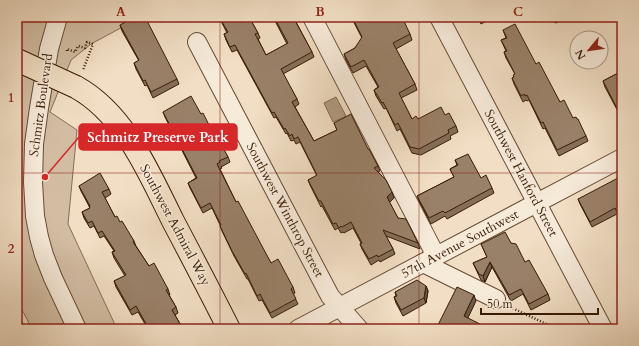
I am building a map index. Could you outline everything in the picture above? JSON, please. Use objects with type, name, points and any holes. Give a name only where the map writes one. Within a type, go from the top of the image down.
[{"type":"main road","name":"Southwest Admiral Way","points":[[17,60],[79,79],[86,93],[116,120],[137,151],[229,329]]},
{"type":"street","name":"Schmitz Boulevard","points":[[58,17],[49,49],[34,144],[32,182],[35,216],[44,255],[77,329]]},
{"type":"street","points":[[312,17],[430,260],[496,299]]},
{"type":"street","name":"Southwest Hanford Street","points":[[439,17],[603,329]]},
{"type":"street","name":"Southwest Winthrop Street","points":[[197,42],[330,296],[359,329]]},
{"type":"street","name":"57th Avenue Southwest","points":[[298,329],[622,158]]},
{"type":"path","points":[[49,49],[65,55],[67,49],[75,52],[78,46],[84,48],[87,42],[93,44],[79,79]]},
{"type":"path","points":[[496,299],[557,329]]},
{"type":"shaded area","points":[[17,17],[141,17],[91,44],[71,60],[50,112],[77,130],[68,224],[117,329],[32,329],[17,300]]},
{"type":"shaded area","points":[[336,97],[346,116],[333,122],[324,103]]},
{"type":"building","points":[[135,17],[145,17],[177,79],[151,92],[145,80],[143,81],[134,63],[139,60],[120,25]]},
{"type":"building","points":[[219,17],[249,17],[258,33],[255,34],[266,55],[288,43],[274,17],[293,17],[312,52],[281,69],[297,99],[292,102],[314,141],[337,130],[334,123],[351,114],[378,166],[374,168],[386,180],[392,192],[387,197],[398,218],[406,219],[418,243],[383,230],[393,249],[378,257],[377,255],[369,259],[360,244],[362,243],[351,222],[339,228],[336,223],[333,224],[308,180],[317,175],[298,137],[294,139],[292,134],[290,136],[274,112],[272,113],[235,45],[230,47],[224,34],[228,32]]},
{"type":"building","points":[[352,17],[389,17],[391,20],[399,17],[401,20],[403,19],[410,34],[393,43],[415,84],[399,93],[412,119],[416,116],[418,119],[441,107],[445,115],[449,113],[456,126],[448,130],[449,133],[419,149],[410,147],[398,123],[395,125],[383,102],[382,103],[374,90],[379,87],[364,60],[351,67],[344,54],[355,48],[362,37]]},
{"type":"building","points":[[515,24],[536,64],[539,62],[560,102],[564,100],[573,118],[576,117],[578,119],[586,136],[557,150],[527,95],[525,96],[524,94],[521,96],[512,78],[515,74],[504,52],[507,51],[501,40],[507,38],[503,30]]},
{"type":"building","points":[[622,71],[622,113],[620,114],[603,81]]},
{"type":"building","points":[[191,96],[201,114],[203,113],[217,141],[219,140],[228,157],[219,161],[220,162],[217,164],[236,202],[238,201],[271,263],[278,259],[293,287],[291,289],[296,299],[270,313],[260,294],[257,296],[246,273],[245,274],[232,251],[210,203],[201,208],[188,183],[197,178],[163,112]]},
{"type":"building","points":[[468,154],[481,178],[486,175],[492,188],[445,213],[443,211],[429,218],[417,196],[454,177],[450,169],[458,165],[455,160]]},
{"type":"building","points":[[100,173],[109,189],[102,192],[115,217],[117,216],[120,222],[122,221],[134,241],[133,242],[149,266],[154,263],[168,289],[166,290],[176,307],[172,310],[183,329],[149,329],[136,306],[130,310],[114,281],[126,275],[112,252],[115,251],[102,231],[98,233],[92,221],[88,223],[82,212],[90,208],[90,206],[79,186]]},
{"type":"building","points":[[618,178],[622,185],[622,222],[615,208],[590,222],[578,199]]},
{"type":"building","points":[[505,232],[511,243],[516,244],[525,262],[529,260],[548,294],[529,304],[521,289],[509,295],[490,262],[483,276],[479,274],[473,263],[487,257],[481,244]]},
{"type":"building","points":[[417,280],[426,286],[424,298],[401,310],[394,297],[397,296],[395,292]]},
{"type":"building","points":[[457,287],[474,295],[464,316],[490,329],[436,329]]},
{"type":"waterway","points":[[17,317],[24,329]]},
{"type":"place","name":"Schmitz Preserve Park","points":[[45,177]]}]
